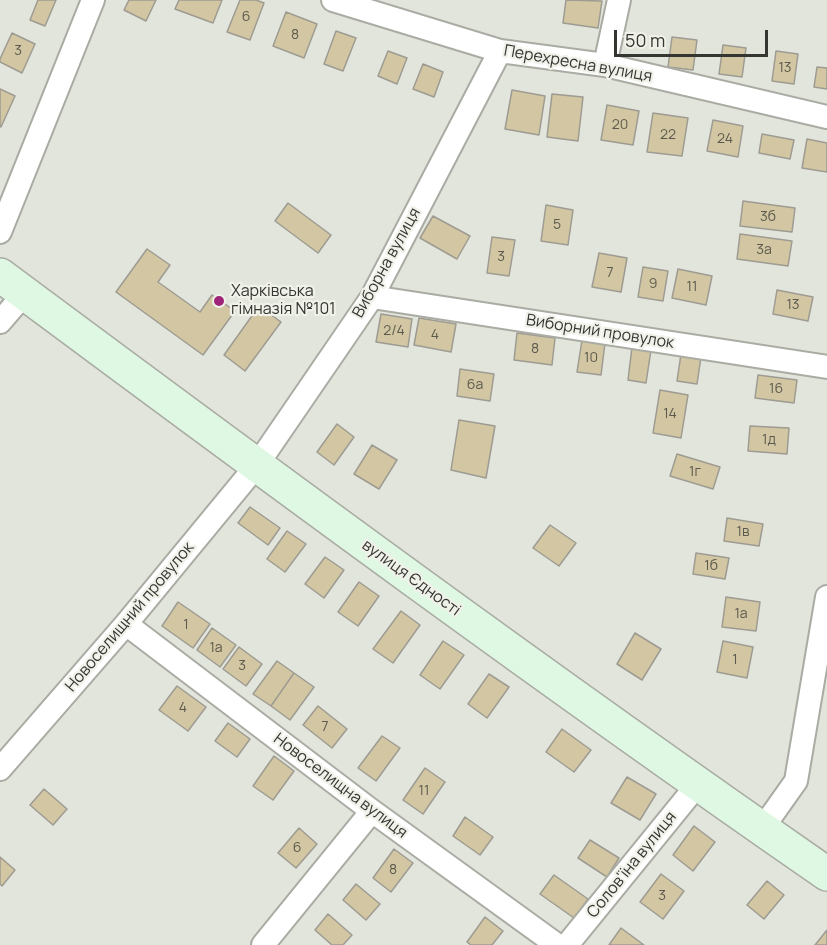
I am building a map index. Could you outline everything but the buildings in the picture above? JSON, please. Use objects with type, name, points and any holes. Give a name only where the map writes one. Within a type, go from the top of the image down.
[{"type":"main road","name":"вулиця Єдності","points":[[13,284],[392,565],[827,874]]},
{"type":"street","points":[[0,232],[93,0]]},
{"type":"street","name":"Перехресна вулиця","points":[[333,0],[372,5],[500,51],[605,65],[827,117]]},
{"type":"street","points":[[605,65],[619,0]]},
{"type":"street","name":"Виборна вулиця","points":[[257,465],[372,297],[500,51]]},
{"type":"street","points":[[0,322],[13,284]]},
{"type":"street","name":"Виборний провулок","points":[[372,297],[827,367]]},
{"type":"street","name":"Новоселищний провулок","points":[[0,769],[126,624],[257,465]]},
{"type":"street","points":[[762,829],[796,781],[827,597]]},
{"type":"street","name":"Новоселищна вулиця","points":[[126,624],[372,811],[557,945]]},
{"type":"street","name":"Солов'їна вулиця","points":[[567,945],[698,784]]},
{"type":"street","points":[[263,945],[372,811]]},
{"type":"place","name":"Харківська гімназія №101","points":[[219,301]]}]
